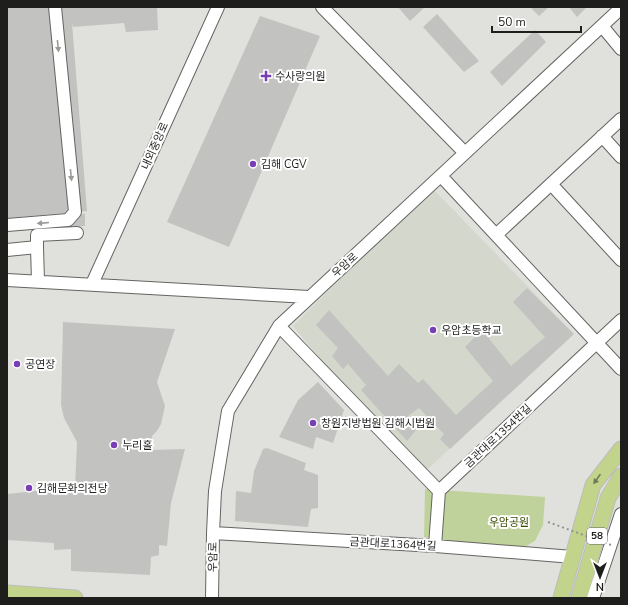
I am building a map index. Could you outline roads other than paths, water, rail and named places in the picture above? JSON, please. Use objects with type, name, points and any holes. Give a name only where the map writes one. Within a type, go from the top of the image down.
[{"type":"main road","points":[[561,598],[574,557],[593,485],[621,449]]},
{"type":"main road","name":"58","points":[[579,598],[608,498],[621,476]]},
{"type":"main road","points":[[7,593],[75,598]]},
{"type":"street","points":[[7,225],[68,220],[75,212],[55,7]]},
{"type":"street","name":"내외중앙로","points":[[92,284],[218,7]]},
{"type":"street","points":[[322,7],[465,153]]},
{"type":"street","name":"우암로","points":[[212,598],[215,491],[228,410],[279,326],[621,8]]},
{"type":"street","points":[[602,26],[621,49]]},
{"type":"street","points":[[496,235],[621,119]]},
{"type":"street","points":[[602,136],[621,157]]},
{"type":"street","points":[[441,176],[621,369]]},
{"type":"street","points":[[551,184],[621,260]]},
{"type":"street","points":[[38,281],[37,235],[77,233]]},
{"type":"street","points":[[7,250],[37,247]]},
{"type":"street","points":[[7,280],[309,297]]},
{"type":"street","name":"금관대로1354번길","points":[[439,491],[621,320]]},
{"type":"street","points":[[279,326],[439,491],[435,546]]},
{"type":"street","points":[[608,498],[621,510]]},
{"type":"street","points":[[593,598],[621,514]]},
{"type":"street","name":"금관대로1364번길","points":[[213,533],[435,546],[574,557]]},
{"type":"place","name":"수사랑의원","points":[[266,76]]},
{"type":"place","name":"김해 CGV","points":[[253,164]]},
{"type":"place","name":"우암초등학교","points":[[433,330]]},
{"type":"place","name":"공연장","points":[[17,364]]},
{"type":"place","name":"창원지방법원 김해시법원","points":[[313,423]]},
{"type":"place","name":"누리홀","points":[[114,445]]},
{"type":"place","name":"김해문화의전당","points":[[29,488]]},
{"type":"park label","name":"우암공원","points":[[509,522]]}]
